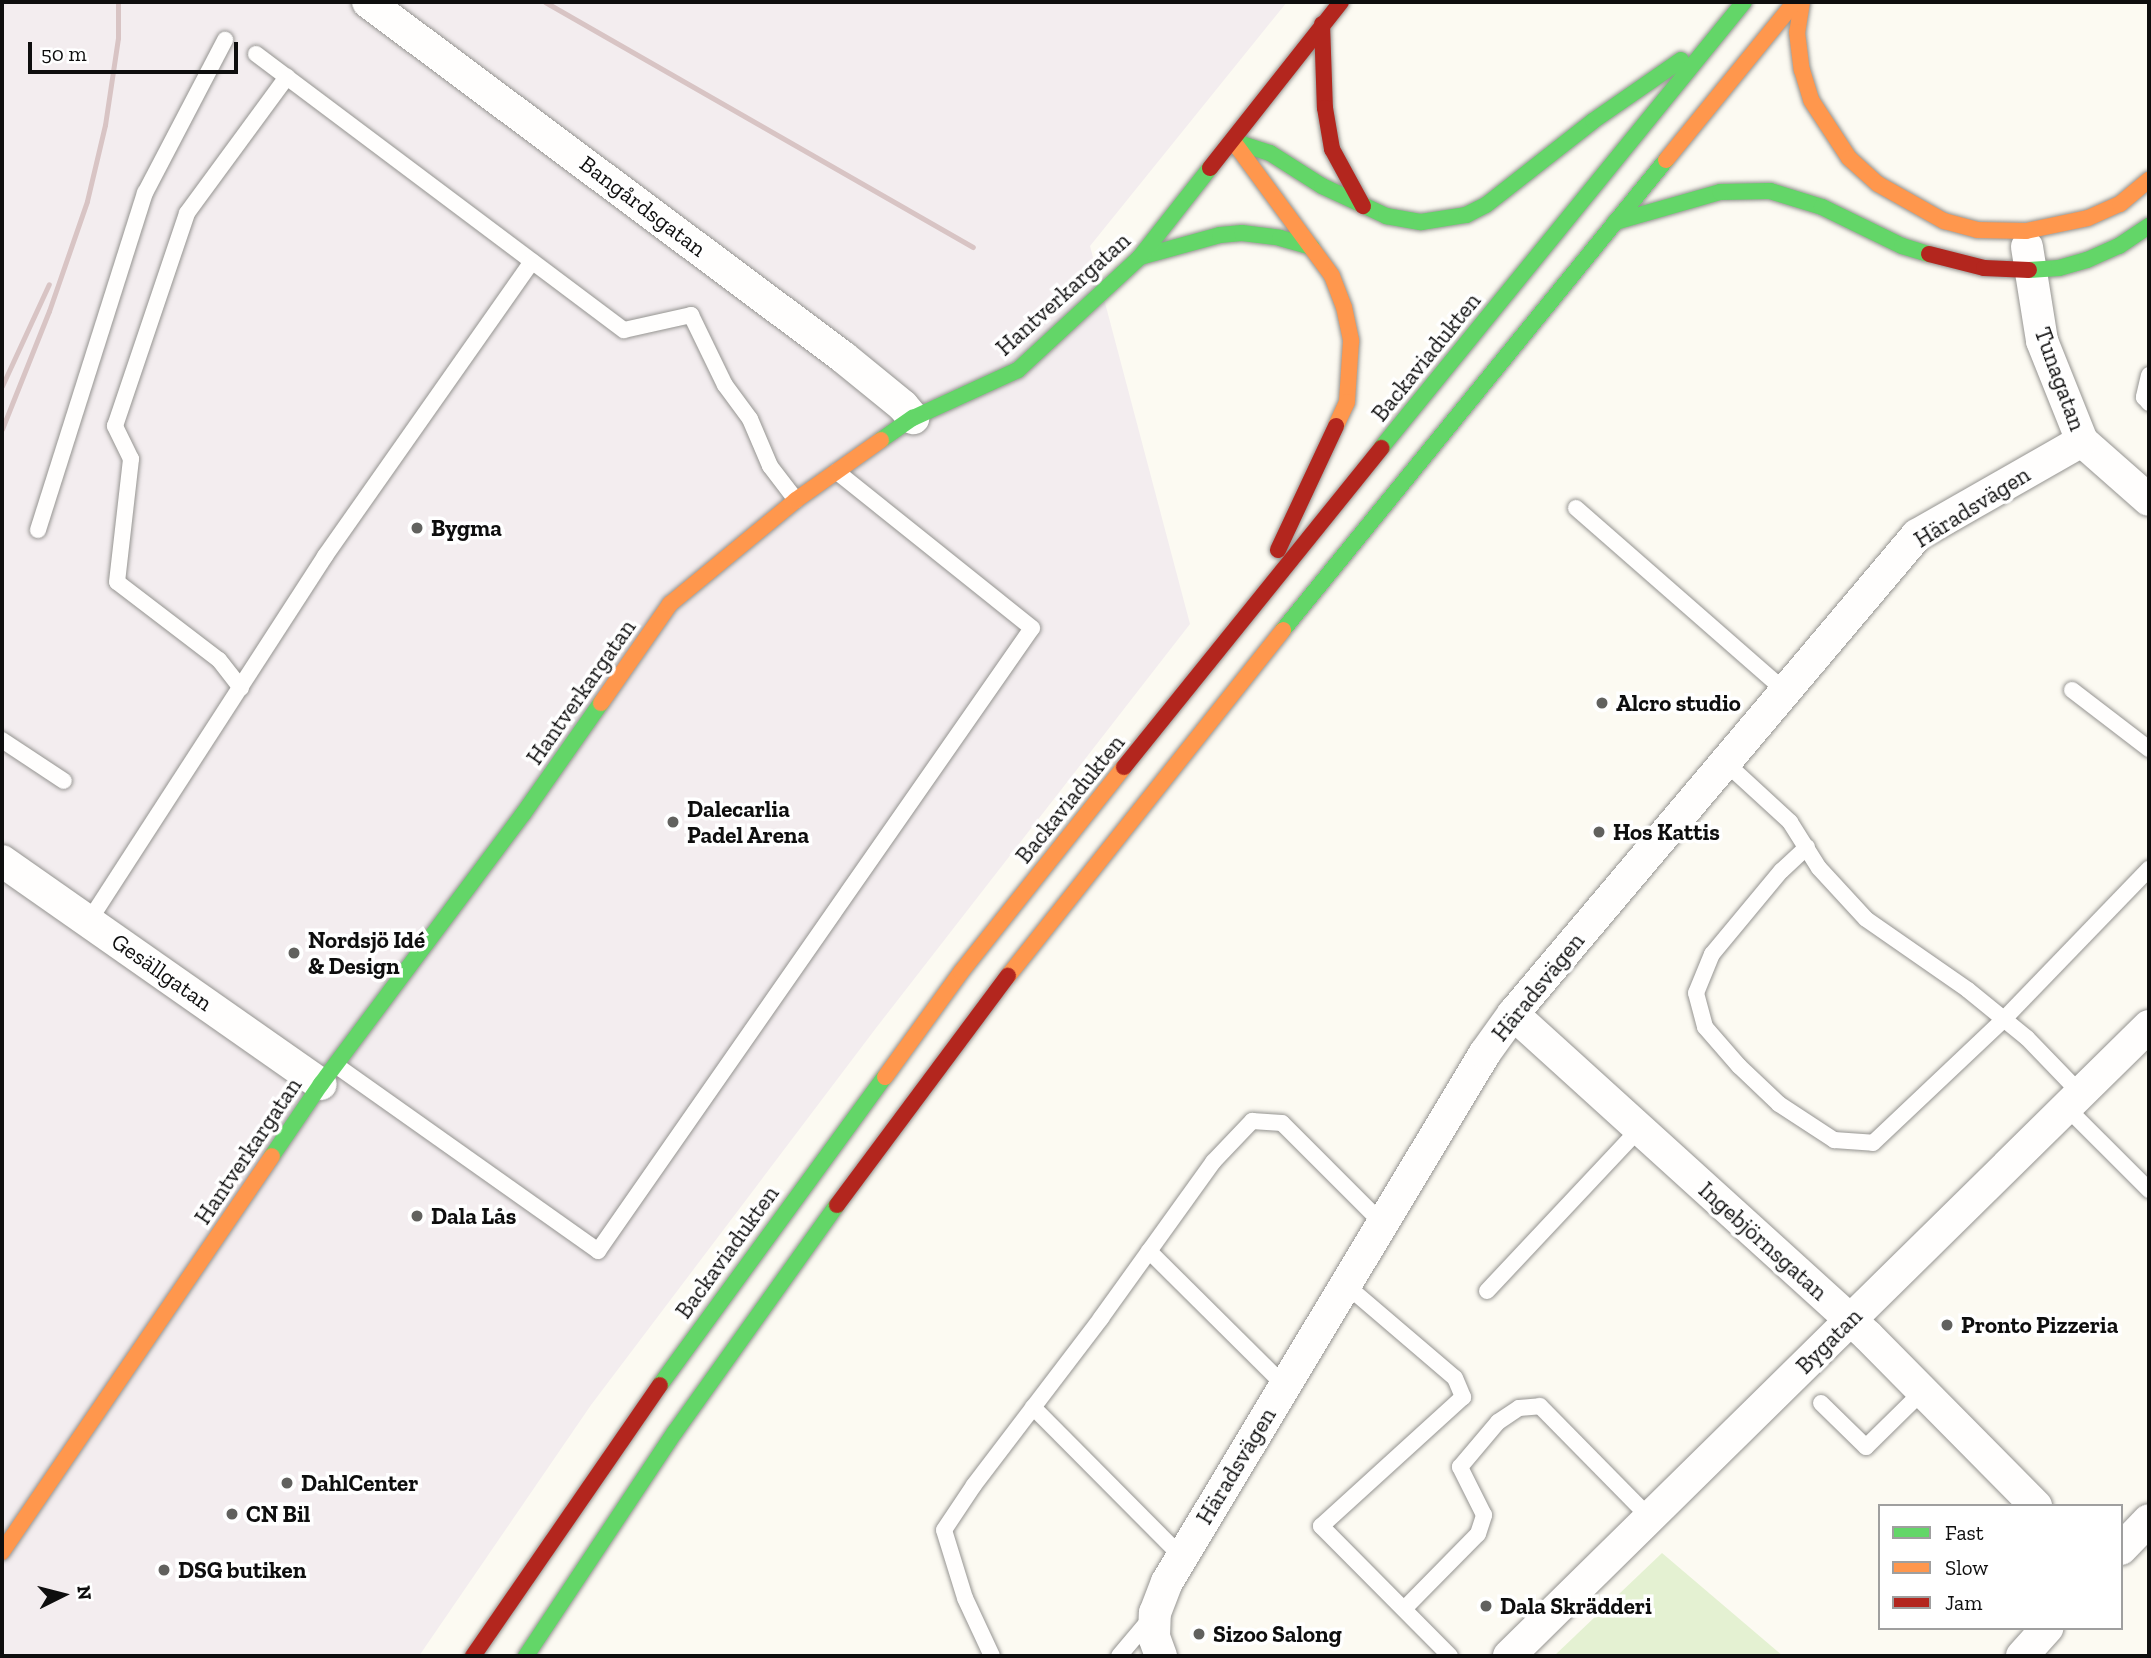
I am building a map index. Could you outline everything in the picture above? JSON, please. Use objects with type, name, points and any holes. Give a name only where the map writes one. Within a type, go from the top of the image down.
[{"type":"main road","name":"Hantverkargatan","points":[[2,1552],[329,1075],[523,814],[670,604],[796,500],[913,418],[1018,370],[1140,257],[1341,2]]},
{"type":"main road","name":"Backaviadukten","points":[[473,1656],[641,1411],[953,983],[1241,620],[1744,2]]},
{"type":"main road","points":[[526,1656],[675,1433],[835,1207],[990,999],[1272,644],[1795,2]]},
{"type":"main road","points":[[1802,2],[1797,32],[1802,70],[1811,100],[1849,158],[1878,184],[1911,205],[1944,221],[1977,230],[2026,231],[2088,218],[2120,204],[2149,180]]},
{"type":"main road","points":[[1322,24],[1325,108],[1332,149],[1363,206]]},
{"type":"main road","points":[[1233,141],[1253,145],[1270,153],[1322,186],[1386,216],[1421,222],[1465,215],[1486,205],[1593,121],[1715,37]]},
{"type":"main road","points":[[1233,141],[1332,276],[1344,307],[1351,341],[1347,402],[1309,489],[1241,620]]},
{"type":"main road","points":[[1615,222],[1720,192],[1770,191],[1822,207],[1902,246],[1984,268],[2029,270],[2059,268],[2087,260],[2119,246],[2149,226]]},
{"type":"main road","points":[[1140,257],[1220,235],[1242,233],[1280,238],[1312,247]]},
{"type":"street","name":"Bangårdsgatan","points":[[368,2],[843,357],[903,406],[913,418]]},
{"type":"street","name":"Tunagatan","points":[[2026,231],[2029,270],[2042,341],[2082,441],[2148,497]]},
{"type":"street","name":"Häradsvägen","points":[[1161,1656],[1154,1637],[1155,1614],[1167,1582],[1485,1052],[1513,1014],[1727,764],[1917,535],[2082,441]]},
{"type":"street","name":"Gesällgatan","points":[[2,862],[329,1075]]},
{"type":"street","name":"Ingebjörnsgatan","points":[[1513,1014],[1849,1320],[2034,1504]]},
{"type":"street","name":"Bygatan","points":[[1509,1656],[2149,1026]]},
{"type":"street","points":[[2123,1547],[2149,1520]]},
{"type":"street","points":[[2022,1656],[2045,1630]]},
{"type":"lane","points":[[38,530],[145,193],[225,40]]},
{"type":"lane","points":[[256,54],[624,330],[691,315],[725,384],[750,419],[770,466],[796,500]]},
{"type":"lane","points":[[241,688],[219,660],[117,582],[131,459],[115,426],[187,213],[287,77]]},
{"type":"lane","points":[[89,921],[325,556],[532,261]]},
{"type":"lane","points":[[2149,375],[2144,397],[2149,402]]},
{"type":"lane","points":[[329,1075],[598,1251],[1032,628],[835,471]]},
{"type":"lane","points":[[1576,508],[1786,692]]},
{"type":"lane","points":[[2072,690],[2149,749]]},
{"type":"lane","points":[[2,740],[64,780]]},
{"type":"lane","points":[[1727,764],[1790,822],[1819,868],[1866,919],[2027,1038],[2074,1101],[2149,1190]]},
{"type":"lane","points":[[1807,847],[1780,871],[1712,954],[1696,993],[1705,1027],[1739,1066],[1779,1104],[1834,1140],[1872,1143],[2004,1019],[2149,869]]},
{"type":"lane","points":[[992,1656],[965,1598],[944,1530],[1213,1162],[1252,1121],[1282,1123],[1383,1224]]},
{"type":"lane","points":[[1487,1292],[1639,1129]]},
{"type":"lane","points":[[1149,1251],[1285,1386]]},
{"type":"lane","points":[[1346,1285],[1455,1378],[1463,1397],[1321,1526],[1450,1656]]},
{"type":"lane","points":[[1821,1403],[1867,1447],[1922,1392]]},
{"type":"lane","points":[[1404,1609],[1478,1534],[1484,1515],[1460,1467],[1497,1422],[1519,1408],[1540,1406],[1650,1518]]},
{"type":"lane","points":[[1032,1407],[1182,1557]]},
{"type":"lane","points":[[1119,1656],[1155,1614]]},
{"type":"shaded area","points":[[2,2],[1287,2],[1090,246],[1190,624],[876,1028],[591,1405],[419,1656],[2,1656]]},
{"type":"green space","points":[[1662,1553],[1783,1656],[1554,1656]]},
{"type":"railway","points":[[2,429],[49,311],[87,201],[105,125],[118,38],[118,2]]},
{"type":"railway","points":[[545,2],[973,247]]},
{"type":"railway","points":[[2,386],[49,284]]},
{"type":"traffic: fast","points":[[1381,448],[1744,2]]},
{"type":"traffic: fast","points":[[1233,141],[1270,153],[1322,186],[1386,216],[1421,222],[1466,215],[1486,205],[1593,121],[1681,60]]},
{"type":"traffic: fast","points":[[1283,630],[1666,160]]},
{"type":"traffic: fast","points":[[881,440],[913,418],[1018,370],[1140,257],[1210,168]]},
{"type":"traffic: fast","points":[[1615,222],[1720,192],[1770,191],[1822,207],[1902,246],[1929,254]]},
{"type":"traffic: fast","points":[[2029,270],[2059,268],[2087,260],[2119,246],[2149,226]]},
{"type":"traffic: fast","points":[[1140,257],[1220,235],[1242,233],[1280,238],[1312,247]]},
{"type":"traffic: fast","points":[[272,1156],[321,1084],[523,814],[601,703]]},
{"type":"traffic: fast","points":[[660,1385],[885,1077]]},
{"type":"traffic: fast","points":[[526,1656],[675,1432],[837,1205]]},
{"type":"traffic: slow","points":[[1666,160],[1795,2]]},
{"type":"traffic: slow","points":[[1802,2],[1797,32],[1802,70],[1811,100],[1849,158],[1878,184],[1944,221],[1977,230],[2026,231]]},
{"type":"traffic: slow","points":[[1233,141],[1332,276],[1344,307],[1351,341],[1347,402],[1336,426]]},
{"type":"traffic: slow","points":[[2026,231],[2088,218],[2120,204],[2149,180]]},
{"type":"traffic: slow","points":[[601,703],[670,604],[796,500],[881,440]]},
{"type":"traffic: slow","points":[[1008,976],[1283,630]]},
{"type":"traffic: slow","points":[[885,1077],[961,972],[1124,767]]},
{"type":"traffic: slow","points":[[2,1552],[272,1156]]},
{"type":"traffic: jam","points":[[1210,168],[1341,2]]},
{"type":"traffic: jam","points":[[1322,24],[1325,108],[1332,149],[1363,206]]},
{"type":"traffic: jam","points":[[1929,254],[1984,268],[2029,270]]},
{"type":"traffic: jam","points":[[1278,550],[1336,426]]},
{"type":"traffic: jam","points":[[1124,767],[1381,448]]},
{"type":"traffic: jam","points":[[837,1205],[1008,976]]},
{"type":"traffic: jam","points":[[473,1656],[660,1385]]},
{"type":"place","name":"Bygma","points":[[417,528]]},
{"type":"place","name":"Alcro studio","points":[[1602,703]]},
{"type":"place","name":"Dalecarlia Padel Arena","points":[[673,822]]},
{"type":"place","name":"Hos Kattis","points":[[1599,832]]},
{"type":"place","name":"Nordsjö Idé & Design","points":[[294,953]]},
{"type":"place","name":"Dala Lås","points":[[417,1216]]},
{"type":"place","name":"Pronto Pizzeria","points":[[1947,1325]]},
{"type":"place","name":"DahlCenter","points":[[287,1483]]},
{"type":"place","name":"CN Bil","points":[[232,1514]]},
{"type":"place","name":"DSG butiken","points":[[164,1570]]},
{"type":"place","name":"Dala Skrädderi","points":[[1486,1606]]},
{"type":"place","name":"Sizoo Salong","points":[[1199,1634]]}]
